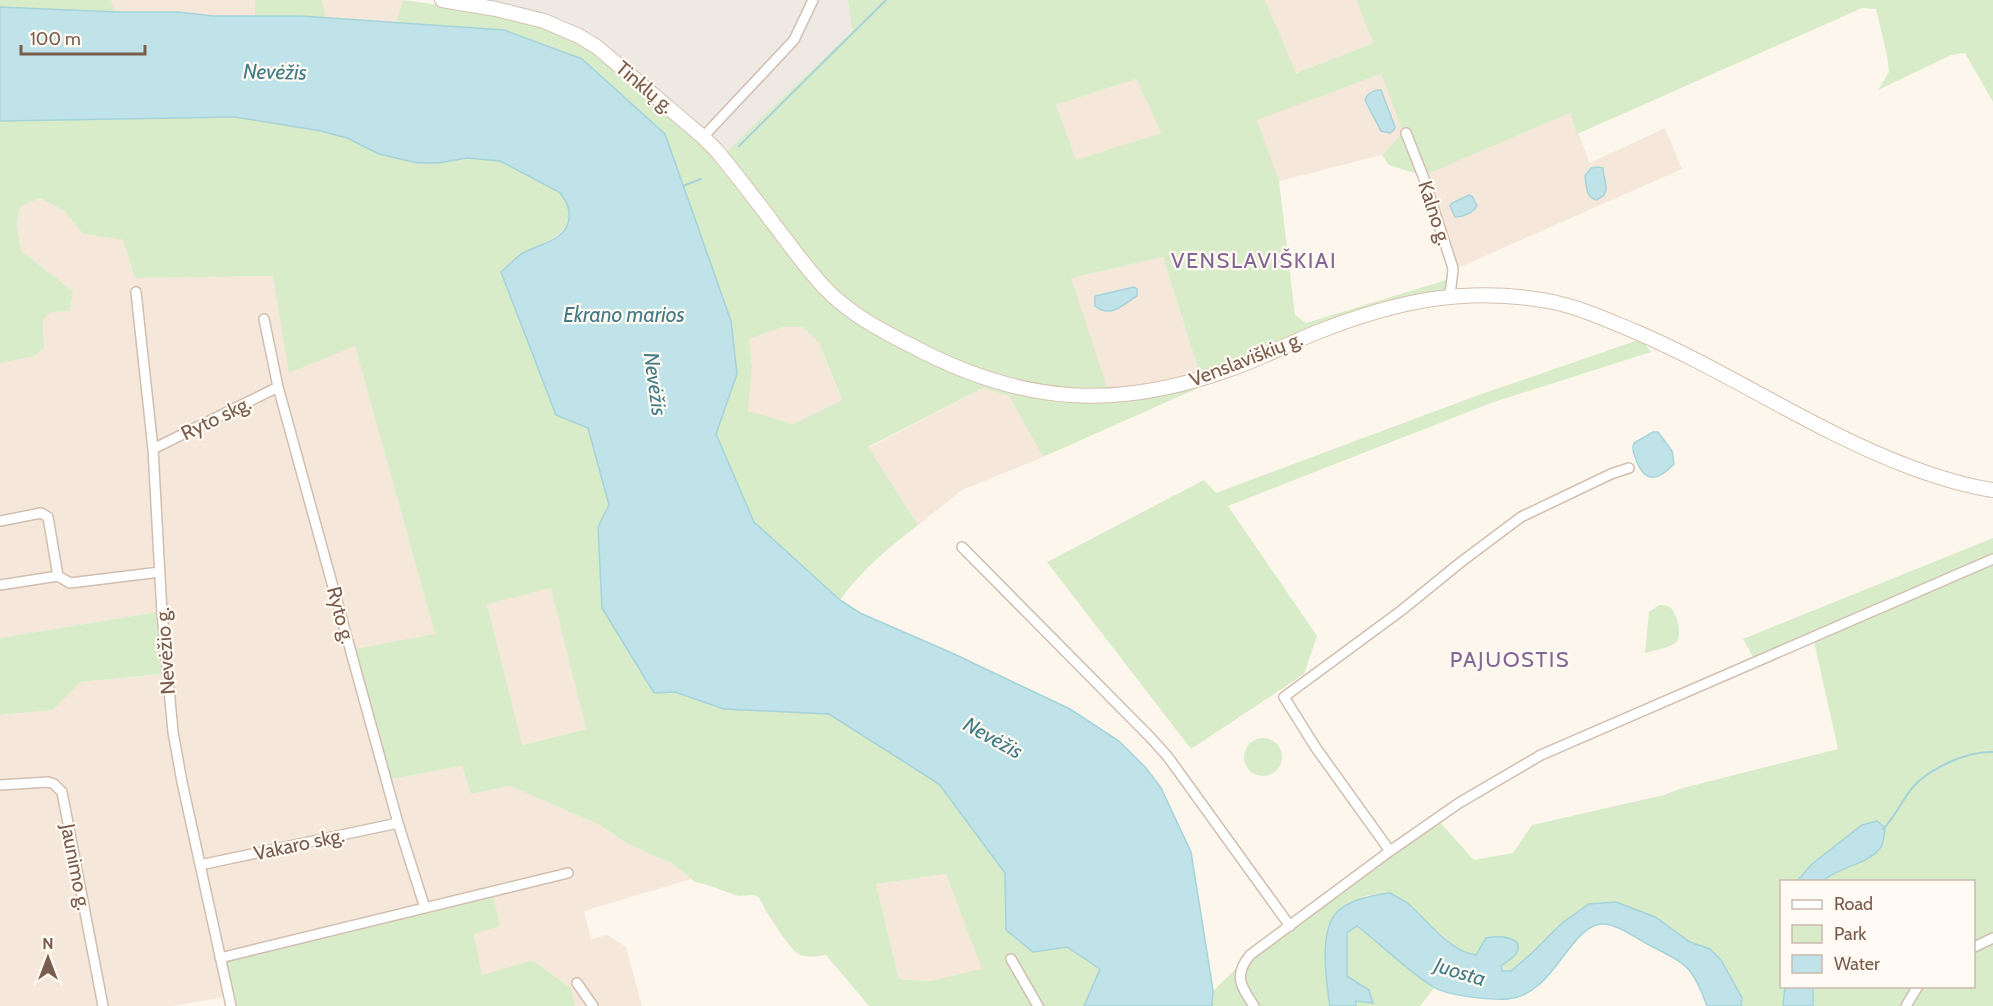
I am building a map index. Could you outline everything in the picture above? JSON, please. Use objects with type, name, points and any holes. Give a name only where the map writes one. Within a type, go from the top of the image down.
[{"type":"main road","name":"Tinklų g.","points":[[447,1],[496,9],[544,21],[579,36],[597,47],[704,136],[796,253]]},
{"type":"main road","name":"Venslaviškių g.","points":[[796,253],[823,286],[868,324],[961,370],[1004,385],[1066,396],[1088,397],[1135,393],[1184,383],[1236,366],[1318,332],[1410,302],[1450,295],[1494,295],[1554,302],[1582,310],[1654,340],[1876,454],[1937,476],[1993,490]]},
{"type":"street","points":[[704,136],[794,40],[813,0]]},
{"type":"street","name":"Kalno g.","points":[[1406,133],[1423,176],[1452,265],[1450,295]]},
{"type":"street","name":"Nevėžio g.","points":[[136,292],[153,449],[166,675],[173,732],[231,1006]]},
{"type":"street","name":"Ryto g.","points":[[264,319],[278,387],[398,823],[425,909]]},
{"type":"street","name":"Ryto skg.","points":[[153,449],[278,387]]},
{"type":"street","points":[[1390,851],[1316,748],[1284,697],[1402,610],[1521,517],[1611,474],[1629,468]]},
{"type":"street","points":[[0,521],[41,513],[48,517],[58,576]]},
{"type":"street","points":[[962,547],[1150,736],[1168,757],[1290,926]]},
{"type":"street","points":[[1254,1006],[1241,985],[1240,973],[1250,955],[1459,803],[1541,755],[1993,559]]},
{"type":"street","points":[[0,585],[58,576],[70,584],[160,572]]},
{"type":"street","name":"Jaunimo g.","points":[[0,785],[48,782],[54,784],[62,792],[103,1006]]},
{"type":"street","name":"Vakaro skg.","points":[[200,865],[398,823]]},
{"type":"street","points":[[220,958],[568,873]]},
{"type":"street","points":[[1975,947],[1993,938]]},
{"type":"street","points":[[1011,959],[1038,1006]]},
{"type":"street","points":[[577,983],[593,1006]]},
{"type":"street","points":[[1906,1006],[1917,988]]},
{"type":"shaded area","points":[[110,0],[255,0],[255,17],[179,12],[116,12]]},
{"type":"shaded area","points":[[322,0],[403,0],[396,23],[326,19]]},
{"type":"shaded area","points":[[466,0],[848,0],[852,31],[725,153],[637,76]]},
{"type":"shaded area","points":[[1265,0],[1356,0],[1373,43],[1295,73]]},
{"type":"shaded area","points":[[1381,74],[1403,132],[1382,155],[1279,181],[1256,120]]},
{"type":"shaded area","points":[[1136,79],[1161,133],[1075,161],[1056,105]]},
{"type":"shaded area","points":[[1570,113],[1590,163],[1665,128],[1682,169],[1453,270],[1423,176]]},
{"type":"shaded area","points":[[40,198],[64,211],[83,234],[123,240],[135,278],[274,276],[355,345],[435,634],[391,779],[462,766],[471,794],[510,786],[600,825],[628,844],[671,863],[691,879],[584,911],[591,939],[607,935],[626,947],[642,1006],[575,1006],[571,988],[532,960],[482,975],[474,934],[227,960],[232,996],[172,1006],[0,1006],[0,715],[53,710],[81,682],[162,674],[157,612],[0,638],[0,363],[44,348],[43,321],[51,312],[70,310],[73,291],[21,251],[17,224],[20,207]]},
{"type":"shaded area","points":[[1163,257],[1201,378],[1110,396],[1070,278]]},
{"type":"shaded area","points":[[783,327],[803,327],[819,343],[842,401],[793,424],[748,412],[752,366],[749,339]]},
{"type":"shaded area","points":[[983,388],[1009,396],[1043,457],[962,490],[918,525],[868,448]]},
{"type":"shaded area","points":[[552,587],[586,729],[521,745],[487,603]]},
{"type":"shaded area","points":[[946,874],[983,970],[930,981],[899,979],[876,884]]},
{"type":"green space","points":[[0,0],[110,0],[116,12],[0,7]]},
{"type":"green space","points":[[255,0],[322,0],[326,19],[301,16],[255,17]]},
{"type":"green space","points":[[403,0],[452,7],[501,16],[548,30],[593,52],[703,146],[791,257],[871,331],[900,348],[941,367],[1057,400],[1223,377],[1043,457],[1009,396],[983,388],[868,447],[918,525],[876,560],[840,600],[754,522],[716,434],[737,374],[665,134],[582,59],[504,30],[396,23]],"holes":[[[783,327],[803,327],[819,343],[842,400],[793,424],[748,411],[752,366],[749,339]]]},
{"type":"green space","points":[[848,0],[1265,0],[1296,73],[1373,43],[1356,0],[1993,0],[1993,102],[1965,53],[1951,55],[1878,90],[1889,72],[1887,55],[1876,9],[1862,8],[1577,134],[1570,113],[1423,176],[1389,165],[1382,155],[1403,132],[1381,74],[1257,120],[1279,181],[1295,315],[1306,323],[1453,278],[1450,295],[1410,302],[1201,378],[1163,257],[1071,278],[1110,396],[1004,385],[841,303],[725,153],[852,31]],"holes":[[[1136,79],[1161,133],[1076,160],[1056,105]]]},
{"type":"green space","points":[[235,117],[321,131],[347,138],[379,154],[500,161],[559,192],[568,204],[570,214],[568,223],[553,238],[522,254],[588,428],[609,505],[598,527],[675,692],[724,709],[829,714],[939,784],[1005,873],[1006,930],[1033,952],[1067,947],[1100,969],[1084,1006],[869,1006],[826,955],[811,957],[797,953],[776,927],[759,897],[738,896],[695,882],[671,863],[628,844],[600,825],[510,786],[471,794],[462,766],[391,779],[355,649],[435,634],[355,346],[289,373],[273,276],[135,278],[123,240],[83,234],[64,211],[40,198],[20,207],[17,224],[21,251],[73,291],[70,311],[51,312],[43,320],[44,348],[34,356],[0,363],[0,121]],"holes":[[[551,588],[586,729],[522,745],[487,604]],[[946,874],[982,969],[930,981],[899,979],[876,884]]]},
{"type":"green space","points":[[1641,339],[1651,352],[1491,403],[1228,506],[1317,636],[1304,674],[1191,749],[1047,562],[1204,480],[1216,493],[1473,397]]},
{"type":"green space","points":[[1993,538],[1993,1006],[1813,1006],[1813,988],[1975,988],[1975,880],[1824,880],[1865,860],[1882,845],[1877,821],[1862,825],[1812,864],[1798,880],[1780,880],[1780,988],[1785,988],[1783,1006],[1741,1006],[1741,998],[1721,960],[1710,949],[1690,942],[1655,917],[1616,902],[1533,952],[1511,971],[1501,971],[1501,966],[1518,950],[1479,952],[1472,955],[1457,948],[1409,904],[1368,895],[1339,911],[1332,919],[1328,929],[1325,956],[1330,1006],[1212,1006],[1213,991],[1250,955],[1437,819],[1474,860],[1513,853],[1532,825],[1664,795],[1679,789],[1838,749],[1813,637],[1756,662],[1743,639]]},
{"type":"green space","points":[[1659,605],[1668,606],[1674,612],[1678,622],[1677,641],[1645,653],[1649,612]]},
{"type":"green space","points":[[157,612],[162,674],[81,682],[53,710],[0,715],[0,638]]},
{"type":"green space","points":[[1263,738],[1276,744],[1282,757],[1276,770],[1263,776],[1250,770],[1244,757],[1250,744]]},
{"type":"green space","points":[[493,895],[500,926],[474,934],[482,975],[532,960],[571,988],[575,1006],[234,1006],[227,959]]},
{"type":"green space","points":[[1357,926],[1434,988],[1420,1006],[1356,1006],[1356,1001],[1373,1002],[1369,990],[1347,976],[1347,932]]},
{"type":"water","name":"Ekrano marios","points":[[0,7],[179,12],[213,16],[301,16],[504,30],[582,59],[665,134],[731,321],[737,374],[716,434],[754,522],[840,600],[860,613],[952,653],[1070,709],[1119,741],[1146,768],[1161,788],[1191,852],[1213,990],[1212,1006],[1084,1006],[1100,969],[1067,947],[1033,952],[1006,930],[1005,873],[939,784],[829,714],[724,709],[675,692],[654,693],[602,608],[598,527],[609,505],[588,428],[556,415],[501,272],[523,253],[549,242],[567,227],[568,209],[559,192],[500,161],[467,158],[438,163],[418,163],[379,154],[347,138],[321,131],[235,117],[0,121]]},
{"type":"water","points":[[1381,90],[1395,127],[1390,133],[1381,131],[1365,100],[1371,92]]},
{"type":"water","points":[[1591,168],[1603,168],[1606,189],[1604,195],[1597,200],[1588,194],[1585,176]]},
{"type":"water","points":[[1469,195],[1472,196],[1477,206],[1468,214],[1455,217],[1450,206]]},
{"type":"water","points":[[1134,287],[1137,289],[1137,296],[1117,309],[1106,311],[1095,306],[1095,296]]},
{"type":"water","points":[[1653,432],[1658,432],[1672,451],[1674,464],[1663,474],[1649,477],[1644,474],[1637,462],[1633,448],[1634,443]]},
{"type":"water","points":[[1877,821],[1885,828],[1882,845],[1875,853],[1824,880],[1798,880],[1812,864],[1862,825]]},
{"type":"water","points":[[1390,893],[1411,906],[1450,943],[1467,953],[1476,955],[1486,938],[1502,937],[1517,942],[1517,953],[1501,966],[1502,971],[1511,971],[1562,923],[1589,904],[1616,902],[1655,917],[1690,942],[1710,949],[1721,960],[1742,998],[1741,1006],[1707,1006],[1697,982],[1681,963],[1620,929],[1601,924],[1589,928],[1579,937],[1538,986],[1524,995],[1508,999],[1469,997],[1432,986],[1357,926],[1347,933],[1347,976],[1369,990],[1373,1003],[1356,1001],[1356,1006],[1330,1006],[1325,956],[1328,930],[1332,919],[1349,903],[1370,896]]},
{"type":"water","points":[[1785,988],[1813,988],[1813,1006],[1783,1006]]},
{"type":"waterway","points":[[739,146],[886,0]]},
{"type":"waterway","points":[[683,186],[701,179]]},
{"type":"waterway","name":"Juosta","points":[[1883,829],[1913,787],[1929,773],[1972,754],[1993,752]]},
{"type":"district","name":"VENSLAVIŠKIAI","points":[[1254,260]]},
{"type":"district","name":"PAJUOSTIS","points":[[1510,659]]},
{"type":"water label","name":"Nevėžis","points":[[275,72]]},
{"type":"water label","name":"Nevėžis","points":[[655,384]]},
{"type":"water label","name":"Nevėžis","points":[[993,738]]}]
